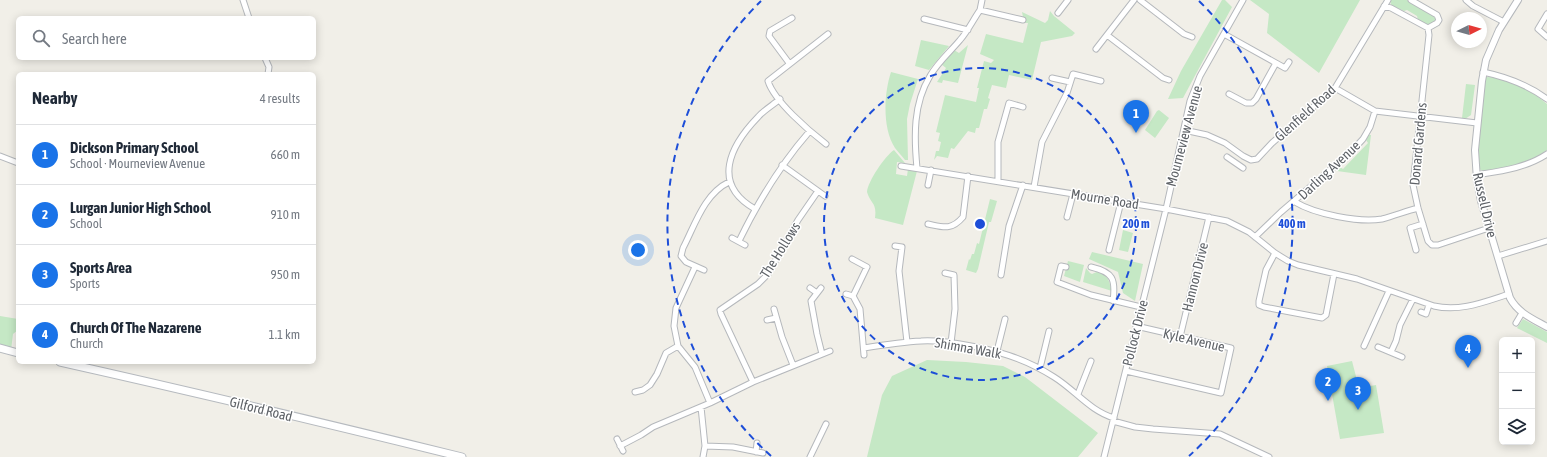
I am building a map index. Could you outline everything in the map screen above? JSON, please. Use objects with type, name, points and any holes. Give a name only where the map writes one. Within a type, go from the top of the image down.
[{"type":"main road","points":[[0,348],[16,352]]},
{"type":"main road","name":"Gilford Road","points":[[69,364],[247,404],[287,416],[462,457]]},
{"type":"street","points":[[243,0],[247,16]]},
{"type":"street","points":[[917,168],[915,127],[916,115],[922,93],[930,75],[968,30],[980,10],[982,0]]},
{"type":"street","points":[[1058,13],[1068,0]]},
{"type":"street","points":[[1096,50],[1134,0]]},
{"type":"street","points":[[1140,0],[1184,34],[1192,37]]},
{"type":"street","name":"Glenfield Road","points":[[1184,130],[1207,135],[1225,143],[1251,160],[1257,158],[1335,88],[1388,0]]},
{"type":"street","points":[[1384,6],[1391,8],[1428,28],[1437,24],[1439,20],[1437,15],[1411,0]]},
{"type":"street","points":[[1466,0],[1473,6],[1504,22]]},
{"type":"street","name":"Russell Drive","points":[[1518,0],[1504,22],[1489,52],[1483,72],[1475,150],[1476,174],[1481,202],[1513,303],[1522,313],[1547,327]]},
{"type":"street","name":"Mourneview Avenue","points":[[1166,209],[1194,90],[1241,1]]},
{"type":"street","points":[[980,10],[1023,20]]},
{"type":"street","points":[[1547,14],[1538,29],[1547,37]]},
{"type":"street","points":[[789,64],[769,36],[769,33],[792,18]]},
{"type":"street","points":[[924,19],[968,30]]},
{"type":"street","name":"Donard Gardens","points":[[1428,28],[1429,35],[1413,185],[1418,208],[1428,240],[1432,244],[1438,245],[1490,228]]},
{"type":"street","points":[[826,144],[809,132],[780,99],[768,81],[828,34]]},
{"type":"street","points":[[1224,34],[1285,68],[1289,62]]},
{"type":"street","points":[[1107,35],[1163,78],[1168,80]]},
{"type":"street","points":[[266,60],[269,67],[268,72]]},
{"type":"street","points":[[1229,94],[1246,103],[1252,102],[1256,99],[1276,63]]},
{"type":"street","points":[[1483,72],[1514,80],[1529,87],[1547,99]]},
{"type":"street","points":[[1034,187],[1042,142],[1067,93],[1073,74],[1101,81]]},
{"type":"street","points":[[1052,78],[1070,82]]},
{"type":"street","points":[[1335,88],[1375,111],[1477,123]]},
{"type":"street","points":[[755,209],[744,202],[737,195],[729,182],[730,162],[734,150],[741,138],[759,116],[780,99]]},
{"type":"street","points":[[998,181],[998,142],[1006,110],[1009,103],[1024,107]]},
{"type":"street","name":"Darling Avenue","points":[[1255,237],[1281,212],[1295,202],[1355,148],[1367,131],[1375,111]]},
{"type":"street","points":[[738,241],[755,209],[782,166],[809,132]]},
{"type":"street","points":[[1234,161],[1239,153]]},
{"type":"street","points":[[1476,174],[1520,167],[1539,160],[1547,154]]},
{"type":"street","points":[[0,156],[16,162]]},
{"type":"street","points":[[1227,157],[1243,168]]},
{"type":"street","points":[[782,166],[825,196]]},
{"type":"street","name":"Mourne Road","points":[[901,166],[1166,209],[1227,221],[1249,232],[1274,253],[1288,261],[1298,265],[1357,279],[1429,305],[1458,308],[1509,294]]},
{"type":"street","points":[[928,184],[931,170]]},
{"type":"street","points":[[928,224],[945,228],[953,226],[963,218],[968,176]]},
{"type":"street","points":[[704,270],[686,262],[682,256],[683,248],[709,199],[716,191],[729,182]]},
{"type":"street","points":[[1001,275],[1009,226],[1023,185]]},
{"type":"street","name":"The Hollows","points":[[753,382],[720,314],[720,310],[758,284],[768,274],[798,220],[818,191]]},
{"type":"street","points":[[1067,217],[1073,194]]},
{"type":"street","points":[[1110,250],[1121,202]]},
{"type":"street","points":[[1295,202],[1312,210],[1345,218],[1366,220],[1383,219],[1418,208]]},
{"type":"street","name":"Pollock Drive","points":[[1104,457],[1166,209]]},
{"type":"street","name":"Hannon Drive","points":[[1180,337],[1209,217]]},
{"type":"street","points":[[1416,250],[1410,228],[1423,224]]},
{"type":"street","points":[[732,238],[745,245]]},
{"type":"street","points":[[1498,256],[1547,241]]},
{"type":"street","points":[[895,246],[902,247],[899,270],[907,342]]},
{"type":"street","points":[[1274,253],[1266,270],[1259,301],[1259,305],[1264,307],[1322,318],[1326,315],[1334,274]]},
{"type":"street","points":[[852,259],[867,267],[852,296]]},
{"type":"street","points":[[1066,267],[1061,266],[1057,282],[1091,295],[1141,307]]},
{"type":"street","points":[[695,267],[676,308],[674,326],[678,346],[695,367],[710,403]]},
{"type":"street","points":[[1091,267],[1108,272],[1112,278],[1115,289],[1113,301]]},
{"type":"street","points":[[945,273],[954,275],[955,309],[951,343]]},
{"type":"street","points":[[810,288],[817,293]]},
{"type":"street","points":[[821,288],[811,301],[822,354]]},
{"type":"street","points":[[1364,346],[1389,290]]},
{"type":"street","points":[[846,294],[852,296],[860,309],[864,355]]},
{"type":"street","points":[[1391,352],[1396,341],[1400,325],[1413,299]]},
{"type":"street","points":[[1421,312],[1426,314],[1429,305]]},
{"type":"street","points":[[774,309],[782,337],[793,365]]},
{"type":"street","points":[[1516,323],[1522,313]]},
{"type":"street","points":[[767,320],[776,318]]},
{"type":"street","points":[[997,351],[1005,319]]},
{"type":"street","name":"Kyle Avenue","points":[[1126,371],[1221,393],[1231,348],[1136,326]]},
{"type":"street","points":[[1040,368],[1050,332]]},
{"type":"street","name":"Shimna Walk","points":[[864,348],[923,341],[951,343],[997,351],[1040,368],[1078,394],[1100,414],[1135,427],[1220,434],[1270,457]]},
{"type":"street","points":[[635,392],[643,390],[650,385],[658,374],[666,353],[678,346]]},
{"type":"street","points":[[1378,347],[1402,357]]},
{"type":"street","points":[[620,446],[641,435],[652,427],[710,403],[753,382],[830,351]]},
{"type":"street","points":[[1078,394],[1090,361]]},
{"type":"street","points":[[701,407],[705,446],[703,457]]},
{"type":"street","points":[[810,457],[826,424]]},
{"type":"street","points":[[616,439],[624,451]]},
{"type":"street","points":[[756,452],[758,443]]},
{"type":"street","points":[[705,446],[733,447],[763,454]]},
{"type":"green space","points":[[1222,0],[1225,0],[1232,7],[1183,98],[1168,99],[1181,71]]},
{"type":"green space","points":[[1250,0],[1360,0],[1319,73],[1267,33],[1269,14]]},
{"type":"green space","points":[[1390,0],[1407,0],[1433,15],[1436,21],[1427,25],[1418,20],[1417,16],[1407,10],[1404,11],[1391,5]]},
{"type":"green space","points":[[1050,11],[1075,33],[1072,36],[1041,42],[1032,80],[1009,75],[1006,88],[992,85],[988,98],[990,99],[987,109],[984,109],[979,128],[976,128],[975,133],[968,131],[954,149],[951,148],[948,158],[937,156],[934,160],[936,151],[939,151],[941,142],[938,141],[940,133],[936,132],[945,95],[976,102],[979,88],[977,88],[984,61],[991,63],[994,60],[980,54],[986,34],[1023,43],[1028,23],[1025,23],[1026,18],[1023,17],[1022,12],[1045,23],[1048,20]]},
{"type":"green space","points":[[921,40],[949,46],[929,70],[915,66]]},
{"type":"green space","points":[[968,45],[958,83],[943,80],[942,83],[937,82],[946,68],[941,64],[954,50],[959,53]]},
{"type":"green space","points":[[891,72],[918,79],[907,119],[908,160],[905,160],[895,148],[888,131],[886,121],[887,90]]},
{"type":"green space","points":[[1486,77],[1503,79],[1519,85],[1547,104],[1547,150],[1524,162],[1483,171],[1479,169],[1478,143]]},
{"type":"green space","points":[[1466,84],[1475,85],[1471,115],[1465,119],[1462,118]]},
{"type":"green space","points":[[1159,110],[1169,118],[1155,138],[1145,130]]},
{"type":"green space","points":[[1369,135],[1371,135],[1366,175],[1337,171],[1340,167],[1343,169],[1368,143],[1366,140]]},
{"type":"green space","points":[[894,150],[905,163],[897,162],[896,174],[907,176],[908,169],[917,171],[903,225],[875,218],[875,209],[867,192],[870,182],[878,169]]},
{"type":"green space","points":[[990,199],[997,201],[991,222],[989,222],[976,273],[966,270],[969,259],[970,260],[972,254],[974,254],[977,243],[979,244]]},
{"type":"green space","points":[[1123,230],[1133,233],[1128,252],[1119,250]]},
{"type":"green space","points":[[1092,252],[1143,264],[1135,301],[1123,293],[1118,272],[1089,259]]},
{"type":"green space","points":[[1068,261],[1084,265],[1080,282],[1064,276]]},
{"type":"green space","points":[[1086,268],[1092,274],[1099,271],[1104,274],[1109,281],[1112,291],[1083,282]]},
{"type":"green space","points":[[0,316],[16,319],[16,332],[13,334],[11,350],[0,347]]},
{"type":"green space","points":[[1523,319],[1547,332],[1547,343],[1535,337],[1517,328]]},
{"type":"green space","points":[[927,360],[1003,366],[1025,377],[1098,433],[1078,457],[867,457],[882,395],[892,376]]},
{"type":"green space","points":[[1352,361],[1359,388],[1376,385],[1384,433],[1340,439],[1327,366]]},
{"type":"place","name":"Dickson Primary School","points":[[1136,133]]},
{"type":"place","name":"Church Of The Nazarene","points":[[1468,368]]},
{"type":"place","name":"Lurgan Junior High School","points":[[1328,401]]},
{"type":"place","name":"Sports Area","points":[[1358,410]]}]
